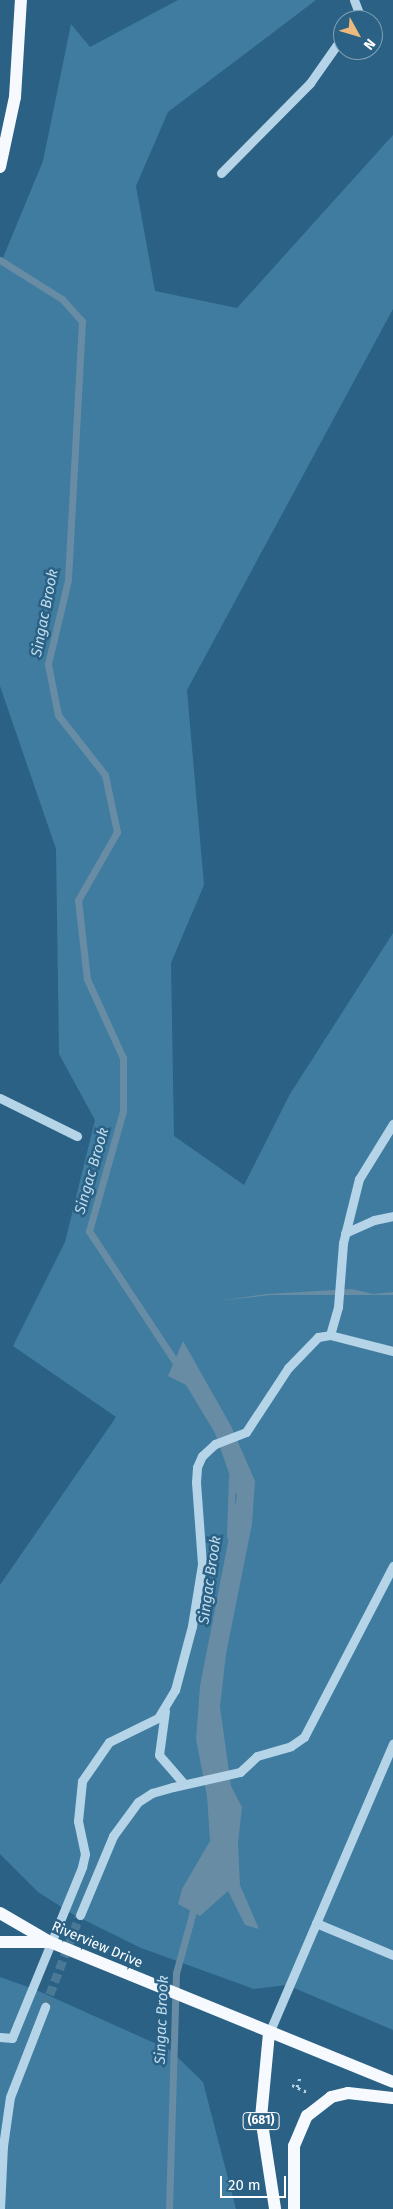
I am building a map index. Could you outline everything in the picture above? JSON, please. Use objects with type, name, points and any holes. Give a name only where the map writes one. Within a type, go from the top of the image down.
[{"type":"main road","points":[[0,166],[15,97],[20,58],[21,0]]},
{"type":"main road","name":"Riverview Drive","points":[[0,1913],[55,1944],[269,2033],[393,2082]]},
{"type":"main road","points":[[0,1942],[55,1944]]},
{"type":"main road","name":"(681)","points":[[269,2033],[261,2117],[274,2209]]},
{"type":"main road","points":[[294,2209],[294,2146],[307,2116],[331,2097],[348,2093],[393,2098]]},
{"type":"lane","points":[[221,173],[310,83],[333,50]]},
{"type":"lane","points":[[0,1098],[76,1136]]},
{"type":"lane","points":[[330,1335],[338,1307],[345,1233],[359,1179],[393,1124]]},
{"type":"lane","points":[[345,1233],[374,1220],[393,1216]]},
{"type":"lane","points":[[184,1784],[159,1755],[165,1711],[182,1665],[200,1582],[202,1564],[197,1467],[207,1449],[214,1444],[246,1432],[304,1348],[318,1337],[330,1335],[393,1351]]},
{"type":"lane","points":[[80,1915],[98,1866],[117,1829],[138,1802],[152,1793],[240,1772],[257,1756],[291,1746],[304,1736],[393,1566]]},
{"type":"lane","points":[[12,2038],[55,1944],[85,1854],[78,1821],[78,1799],[82,1781],[90,1766],[109,1742],[158,1718],[165,1711]]},
{"type":"lane","points":[[269,2033],[393,1743]]},
{"type":"lane","points":[[85,1854],[98,1866]]},
{"type":"lane","points":[[316,1923],[393,1955]]},
{"type":"lane","points":[[0,2209],[2,2146],[10,2097],[28,2045],[44,2007]]},
{"type":"lane","points":[[0,2037],[12,2038],[28,2045]]},
{"type":"path","points":[[300,2077],[294,2086],[317,2096]]},
{"type":"shaded area","points":[[178,0],[316,0],[168,112],[136,186],[155,291],[237,308],[393,135],[393,309],[187,690],[204,885],[171,963],[174,1136],[244,1185],[290,1094],[393,933],[393,2030],[287,1985],[254,1989],[141,1948],[74,1915],[38,1892],[0,1854],[0,1585],[116,1417],[13,1346],[65,1242],[95,1120],[59,1054],[56,849],[0,686],[0,265],[43,161],[71,24],[90,47]]},
{"type":"shaded area","points":[[352,1289],[373,1294],[393,1292],[393,1295],[271,1295],[218,1301],[266,1294]]},
{"type":"shaded area","points":[[183,1341],[231,1426],[255,1481],[252,1524],[226,1654],[220,1707],[231,1786],[242,1807],[238,1843],[240,1885],[259,1929],[245,1925],[228,1891],[200,1916],[178,1904],[182,1889],[210,1841],[207,1796],[196,1739],[200,1686],[237,1496],[215,1433],[186,1385],[168,1376]]},
{"type":"shaded area","points":[[0,1977],[34,1989],[170,2050],[203,2082],[236,2209],[0,2209]]},
{"type":"waterway","name":"Singac Brook","points":[[0,260],[62,299],[82,321],[68,580],[48,664],[58,715],[105,775],[117,832],[78,900],[87,979],[123,1058],[123,1111],[89,1231],[180,1369]]},
{"type":"waterway","name":"Singac Brook","points":[[230,1536],[232,1477]]},
{"type":"waterway","name":"Singac Brook","points":[[169,2209],[176,1973],[195,1904]]},
{"type":"tunnel","points":[[45,2007],[80,1915]]}]
